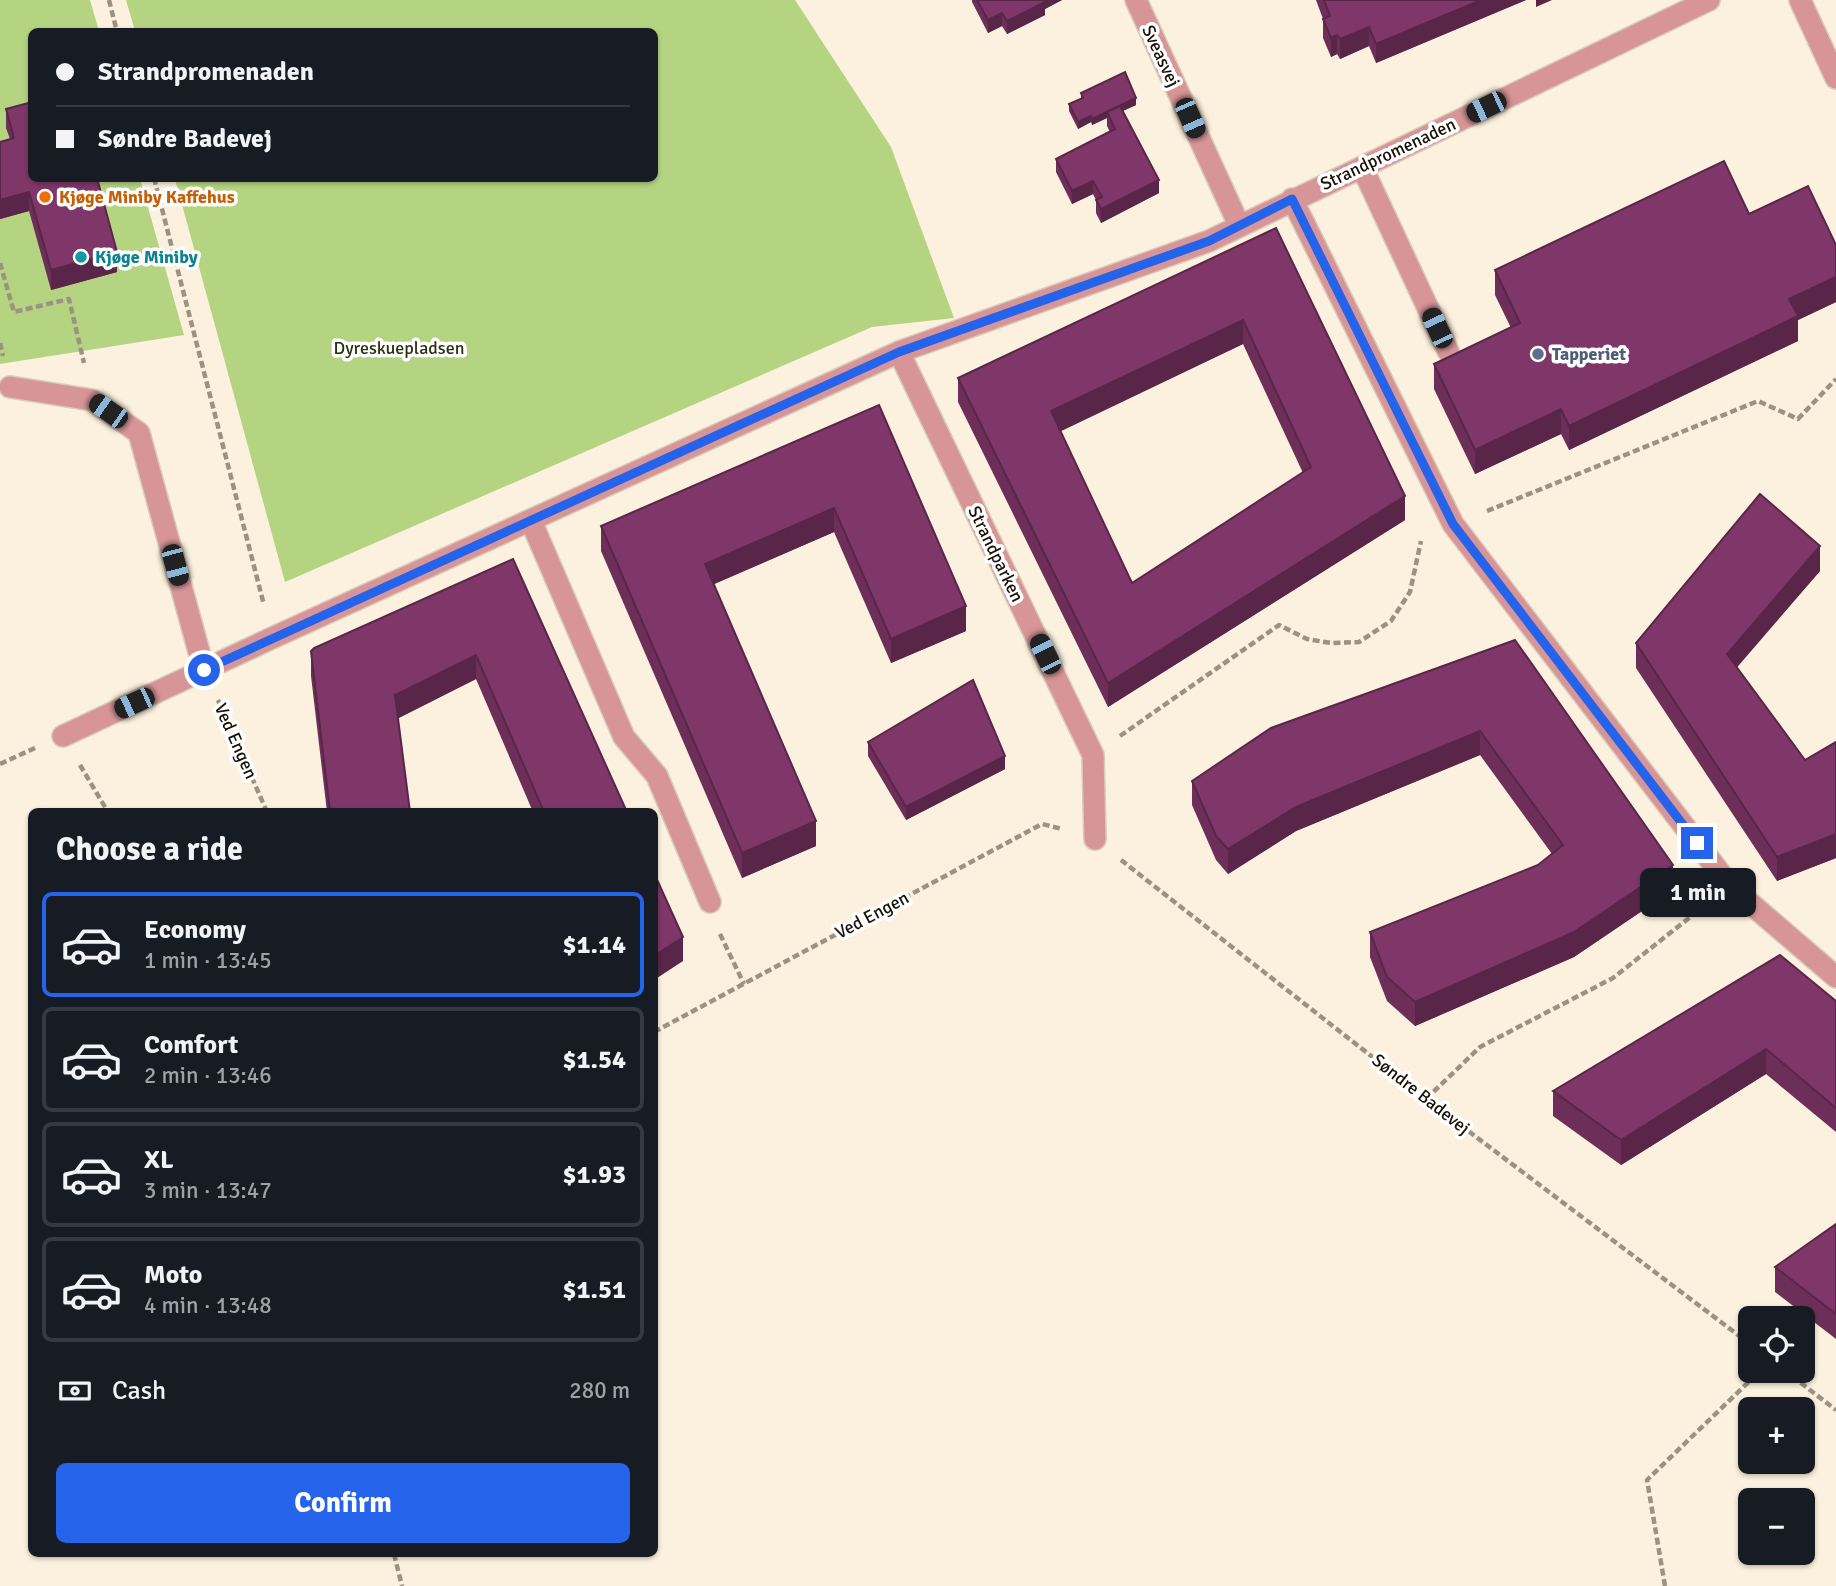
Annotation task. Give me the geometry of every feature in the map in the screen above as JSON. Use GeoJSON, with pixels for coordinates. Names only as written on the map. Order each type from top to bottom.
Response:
{"type":"FeatureCollection","features":[{"type":"Feature","properties":{"kind":"street","name":"Sveasvej"},"geometry":{"type":"LineString","coordinates":[[1136,0],[1239,225]]}},
{"type":"Feature","properties":{"kind":"street","name":"Strandpromenaden"},"geometry":{"type":"LineString","coordinates":[[63,736],[899,352],[1209,241],[1709,0]]}},
{"type":"Feature","properties":{"kind":"street"},"geometry":{"type":"LineString","coordinates":[[1800,0],[1836,78]]}},
{"type":"Feature","properties":{"kind":"street"},"geometry":{"type":"LineString","coordinates":[[1362,167],[1448,351]]}},
{"type":"Feature","properties":{"kind":"street"},"geometry":{"type":"LineString","coordinates":[[1292,199],[1453,524],[1730,886],[1836,977]]}},
{"type":"Feature","properties":{"kind":"street","name":"Strandparken"},"geometry":{"type":"LineString","coordinates":[[899,352],[1093,755],[1095,839]]}},
{"type":"Feature","properties":{"kind":"street"},"geometry":{"type":"LineString","coordinates":[[10,387],[92,400],[139,433],[204,670]]}},
{"type":"Feature","properties":{"kind":"street"},"geometry":{"type":"LineString","coordinates":[[531,521],[624,737],[657,776],[710,902]]}},
{"type":"Feature","properties":{"kind":"path"},"geometry":{"type":"LineString","coordinates":[[109,0],[116,28]]}},
{"type":"Feature","properties":{"kind":"path"},"geometry":{"type":"LineString","coordinates":[[155,182],[272,638]]}},
{"type":"Feature","properties":{"kind":"path"},"geometry":{"type":"LineString","coordinates":[[0,263],[14,313],[69,299],[92,400]]}},
{"type":"Feature","properties":{"kind":"path","name":"Ved Engen"},"geometry":{"type":"LineString","coordinates":[[204,670],[265,808]]}},
{"type":"Feature","properties":{"kind":"path"},"geometry":{"type":"LineString","coordinates":[[63,736],[106,808]]}},
{"type":"Feature","properties":{"kind":"path","name":"Ved Engen"},"geometry":{"type":"LineString","coordinates":[[658,1030],[1042,824],[1095,839]]}},
{"type":"Feature","properties":{"kind":"path","name":"Søndre Badevej"},"geometry":{"type":"LineString","coordinates":[[1095,839],[1426,1098],[1738,1336]]}},
{"type":"Feature","properties":{"kind":"path"},"geometry":{"type":"LineString","coordinates":[[1426,1098],[1480,1047],[1613,978],[1730,886]]}},
{"type":"Feature","properties":{"kind":"path"},"geometry":{"type":"LineString","coordinates":[[710,902],[711,917],[744,984]]}},
{"type":"Feature","properties":{"kind":"path"},"geometry":{"type":"LineString","coordinates":[[1665,1586],[1647,1480],[1748,1383]]}},
{"type":"Feature","properties":{"kind":"path"},"geometry":{"type":"LineString","coordinates":[[1801,1383],[1836,1410]]}},
{"type":"Feature","properties":{"kind":"path"},"geometry":{"type":"LineString","coordinates":[[395,1557],[402,1586]]}},
{"type":"Feature","properties":{"kind":"green space","name":"Kjøge Miniby"},"geometry":{"type":"Polygon","coordinates":[[[0,0],[90,0],[98,28],[28,28],[28,182],[141,182],[184,335],[0,364],[0,0]]]}},
{"type":"Feature","properties":{"kind":"green space","name":"Dyreskuepladsen"},"geometry":{"type":"Polygon","coordinates":[[[126,0],[795,0],[891,147],[954,318],[872,327],[285,582],[176,182],[658,182],[658,28],[134,28],[126,0]]]}},
{"type":"Feature","properties":{"kind":"building"},"geometry":{"type":"Polygon","coordinates":[[[977,0],[1045,2],[1007,21],[1002,13],[988,20],[977,0]]]}},
{"type":"Feature","properties":{"kind":"building"},"geometry":{"type":"Polygon","coordinates":[[[1324,0],[1481,0],[1376,44],[1369,27],[1340,39],[1337,35],[1331,38],[1323,19],[1330,16],[1324,0]]]}},
{"type":"Feature","properties":{"kind":"building"},"geometry":{"type":"Polygon","coordinates":[[[1125,72],[1136,98],[1092,119],[1091,116],[1078,122],[1069,104],[1083,98],[1081,93],[1125,72]]]}},
{"type":"Feature","properties":{"kind":"building"},"geometry":{"type":"Polygon","coordinates":[[[28,103],[28,182],[98,182],[117,252],[51,270],[29,192],[0,200],[0,142],[14,138],[6,109],[28,103]]]}},
{"type":"Feature","properties":{"kind":"building"},"geometry":{"type":"Polygon","coordinates":[[[1120,106],[1159,180],[1101,209],[1096,200],[1102,197],[1093,181],[1072,191],[1056,159],[1115,129],[1107,112],[1120,106]]]}},
{"type":"Feature","properties":{"kind":"building"},"geometry":{"type":"Polygon","coordinates":[[[1724,161],[1749,214],[1808,186],[1836,245],[1836,277],[1789,299],[1798,316],[1569,426],[1561,409],[1475,450],[1434,364],[1520,323],[1495,270],[1724,161]]]}},
{"type":"Feature","properties":{"kind":"building"},"geometry":{"type":"Polygon","coordinates":[[[1276,228],[1405,496],[1108,683],[958,378],[1276,228]],[[1243,320],[1051,411],[1132,583],[1311,467],[1243,320]]]}},
{"type":"Feature","properties":{"kind":"building"},"geometry":{"type":"Polygon","coordinates":[[[879,405],[966,606],[891,639],[834,508],[705,564],[816,821],[742,853],[601,526],[879,405]]]}},
{"type":"Feature","properties":{"kind":"building"},"geometry":{"type":"Polygon","coordinates":[[[1760,494],[1820,546],[1727,654],[1805,760],[1836,742],[1836,834],[1777,857],[1636,643],[1760,494]]]}},
{"type":"Feature","properties":{"kind":"building"},"geometry":{"type":"Polygon","coordinates":[[[513,559],[625,808],[542,808],[476,655],[395,695],[409,808],[330,808],[311,651],[513,559]]]}},
{"type":"Feature","properties":{"kind":"building"},"geometry":{"type":"Polygon","coordinates":[[[1515,640],[1673,865],[1574,932],[1415,1002],[1387,977],[1370,932],[1538,865],[1563,845],[1480,731],[1296,807],[1228,849],[1216,836],[1192,781],[1271,728],[1515,640]]]}},
{"type":"Feature","properties":{"kind":"building"},"geometry":{"type":"Polygon","coordinates":[[[973,680],[1005,756],[906,807],[868,742],[973,680]]]}},
{"type":"Feature","properties":{"kind":"building"},"geometry":{"type":"Polygon","coordinates":[[[658,882],[683,937],[658,953],[658,882]]]}},
{"type":"Feature","properties":{"kind":"building"},"geometry":{"type":"Polygon","coordinates":[[[1780,955],[1836,1001],[1836,1108],[1766,1049],[1621,1140],[1553,1091],[1780,955]]]}},
{"type":"Feature","properties":{"kind":"building"},"geometry":{"type":"Polygon","coordinates":[[[1836,1224],[1836,1314],[1775,1267],[1836,1224]]]}},
{"type":"Feature","properties":{"kind":"place","name":"Kjøge Miniby Kaffehus"},"geometry":{"type":"Point","coordinates":[45,197]}},
{"type":"Feature","properties":{"kind":"place","name":"Kjøge Miniby"},"geometry":{"type":"Point","coordinates":[81,257]}},
{"type":"Feature","properties":{"kind":"place","name":"Tapperiet"},"geometry":{"type":"Point","coordinates":[1538,354]}},
{"type":"Feature","properties":{"kind":"route"},"geometry":{"type":"LineString","coordinates":[[204,670],[899,352],[1209,241],[1292,199],[1453,524],[1697,843]]}}]}
